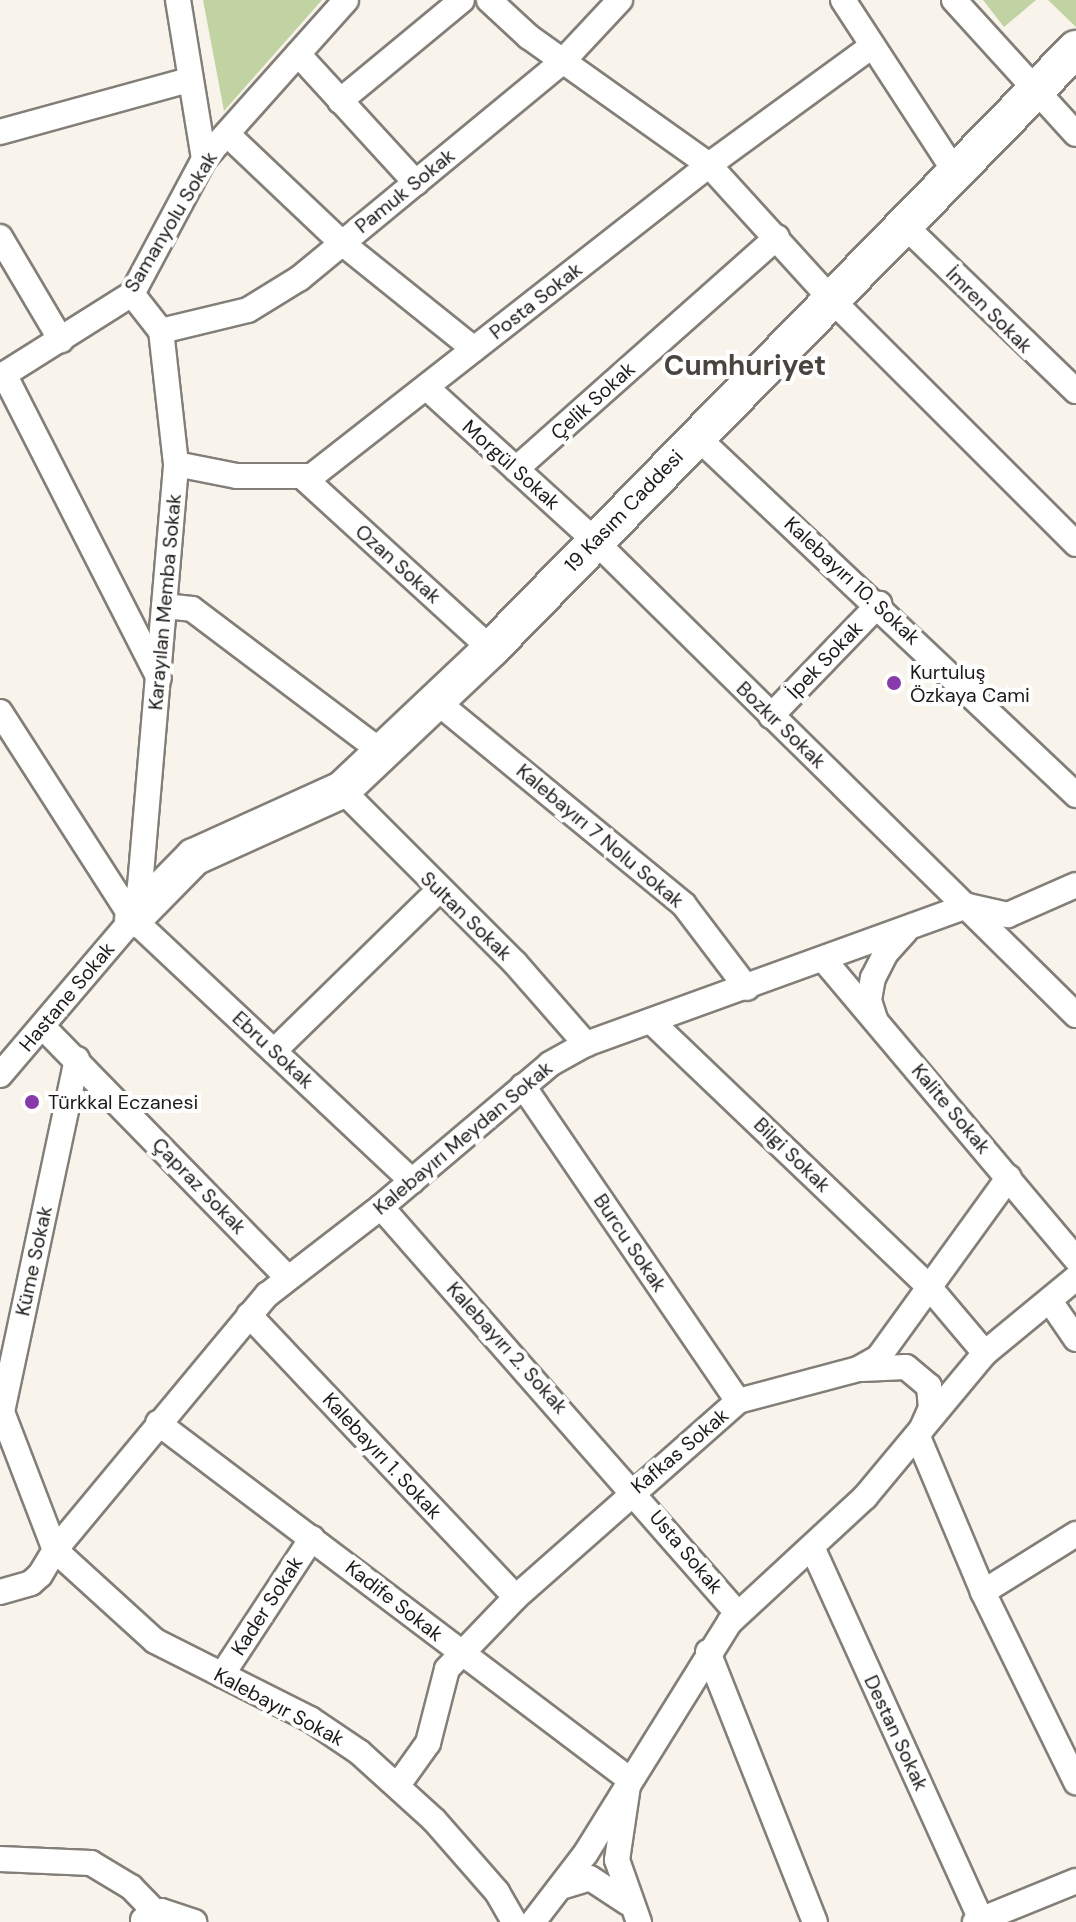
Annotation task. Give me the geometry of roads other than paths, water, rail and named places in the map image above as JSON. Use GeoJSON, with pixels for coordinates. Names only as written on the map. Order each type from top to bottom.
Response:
{"type":"FeatureCollection","features":[{"type":"Feature","properties":{"kind":"street"},"geometry":{"type":"LineString","coordinates":[[178,0],[204,159]]}},
{"type":"Feature","properties":{"kind":"street","name":"Samanyolu Sokak"},"geometry":{"type":"LineString","coordinates":[[2,375],[132,294],[204,159],[346,0]]}},
{"type":"Feature","properties":{"kind":"street"},"geometry":{"type":"LineString","coordinates":[[340,101],[462,0]]}},
{"type":"Feature","properties":{"kind":"street"},"geometry":{"type":"LineString","coordinates":[[489,0],[562,62],[709,165],[830,298],[1076,544]]}},
{"type":"Feature","properties":{"kind":"street","name":"Pamuk Sokak"},"geometry":{"type":"LineString","coordinates":[[161,331],[248,310],[291,285],[562,62],[620,0]]}},
{"type":"Feature","properties":{"kind":"street"},"geometry":{"type":"LineString","coordinates":[[843,0],[955,172]]}},
{"type":"Feature","properties":{"kind":"street"},"geometry":{"type":"LineString","coordinates":[[954,0],[1076,134]]}},
{"type":"Feature","properties":{"kind":"street","name":"Posta Sokak"},"geometry":{"type":"LineString","coordinates":[[305,479],[427,388],[709,165],[872,46]]}},
{"type":"Feature","properties":{"kind":"street","name":"19 Kasım Caddesi"},"geometry":{"type":"LineString","coordinates":[[133,919],[194,857],[342,790],[491,649],[1033,89],[1076,49]]}},
{"type":"Feature","properties":{"kind":"street"},"geometry":{"type":"LineString","coordinates":[[298,54],[416,183]]}},
{"type":"Feature","properties":{"kind":"street"},"geometry":{"type":"LineString","coordinates":[[0,132],[189,80]]}},
{"type":"Feature","properties":{"kind":"street"},"geometry":{"type":"LineString","coordinates":[[227,134],[342,243],[474,349]]}},
{"type":"Feature","properties":{"kind":"street","name":"İmren Sokak"},"geometry":{"type":"LineString","coordinates":[[904,225],[1076,391]]}},
{"type":"Feature","properties":{"kind":"street"},"geometry":{"type":"LineString","coordinates":[[0,237],[61,340]]}},
{"type":"Feature","properties":{"kind":"street","name":"Çelik Sokak"},"geometry":{"type":"LineString","coordinates":[[516,469],[777,237]]}},
{"type":"Feature","properties":{"kind":"street"},"geometry":{"type":"LineString","coordinates":[[132,294],[161,331]]}},
{"type":"Feature","properties":{"kind":"street","name":"Karayılan Memba Sokak"},"geometry":{"type":"LineString","coordinates":[[133,919],[147,836],[176,464],[161,331]]}},
{"type":"Feature","properties":{"kind":"street"},"geometry":{"type":"LineString","coordinates":[[2,375],[159,678]]}},
{"type":"Feature","properties":{"kind":"street","name":"Morgül Sokak"},"geometry":{"type":"LineString","coordinates":[[427,388],[596,542]]}},
{"type":"Feature","properties":{"kind":"street","name":"Kalebayırı 10. Sokak"},"geometry":{"type":"LineString","coordinates":[[696,436],[879,604],[1076,795]]}},
{"type":"Feature","properties":{"kind":"street"},"geometry":{"type":"LineString","coordinates":[[176,464],[237,476],[305,479]]}},
{"type":"Feature","properties":{"kind":"street","name":"Ozan Sokak"},"geometry":{"type":"LineString","coordinates":[[305,479],[491,649]]}},
{"type":"Feature","properties":{"kind":"street","name":"Bozkır Sokak"},"geometry":{"type":"LineString","coordinates":[[596,542],[1076,1015]]}},
{"type":"Feature","properties":{"kind":"street","name":"İpek Sokak"},"geometry":{"type":"LineString","coordinates":[[771,716],[879,604]]}},
{"type":"Feature","properties":{"kind":"street"},"geometry":{"type":"LineString","coordinates":[[164,606],[192,609],[382,752]]}},
{"type":"Feature","properties":{"kind":"street","name":"Kalebayırı 7 Nolu Sokak"},"geometry":{"type":"LineString","coordinates":[[436,701],[684,905],[747,988]]}},
{"type":"Feature","properties":{"kind":"street","name":"Ebru Sokak"},"geometry":{"type":"LineString","coordinates":[[0,712],[133,919],[412,1181]]}},
{"type":"Feature","properties":{"kind":"street","name":"Sultan Sokak"},"geometry":{"type":"LineString","coordinates":[[342,790],[438,891],[515,963],[586,1044]]}},
{"type":"Feature","properties":{"kind":"street"},"geometry":{"type":"LineString","coordinates":[[147,836],[163,855],[194,857]]}},
{"type":"Feature","properties":{"kind":"street"},"geometry":{"type":"LineString","coordinates":[[968,906],[1008,915],[1076,885]]}},
{"type":"Feature","properties":{"kind":"street"},"geometry":{"type":"LineString","coordinates":[[274,1051],[438,891]]}},
{"type":"Feature","properties":{"kind":"street","name":"Kalebayırı Meydan Sokak"},"geometry":{"type":"LineString","coordinates":[[0,1592],[31,1583],[158,1423],[249,1315],[287,1277],[381,1207],[523,1086],[586,1044],[653,1023],[968,906]]}},
{"type":"Feature","properties":{"kind":"street","name":"Hastane Sokak"},"geometry":{"type":"LineString","coordinates":[[0,1075],[44,1028],[133,919]]}},
{"type":"Feature","properties":{"kind":"street"},"geometry":{"type":"LineString","coordinates":[[876,1021],[869,1000],[873,978],[885,954],[910,928]]}},
{"type":"Feature","properties":{"kind":"street","name":"Kalite Sokak"},"geometry":{"type":"LineString","coordinates":[[824,960],[1076,1259]]}},
{"type":"Feature","properties":{"kind":"street","name":"Bilgi Sokak"},"geometry":{"type":"LineString","coordinates":[[653,1023],[930,1288],[985,1353]]}},
{"type":"Feature","properties":{"kind":"street","name":"Çapraz Sokak"},"geometry":{"type":"LineString","coordinates":[[44,1028],[287,1277]]}},
{"type":"Feature","properties":{"kind":"street","name":"Küme Sokak"},"geometry":{"type":"LineString","coordinates":[[55,1550],[1,1412],[77,1059]]}},
{"type":"Feature","properties":{"kind":"street","name":"Burcu Sokak"},"geometry":{"type":"LineString","coordinates":[[523,1086],[738,1401]]}},
{"type":"Feature","properties":{"kind":"street","name":"Kafkas Sokak"},"geometry":{"type":"LineString","coordinates":[[398,1785],[423,1754],[443,1679],[461,1654],[516,1597],[633,1489],[738,1401],[858,1369],[887,1349],[1009,1177]]}},
{"type":"Feature","properties":{"kind":"street","name":"Kalebayırı 2. Sokak"},"geometry":{"type":"LineString","coordinates":[[381,1207],[633,1489]]}},
{"type":"Feature","properties":{"kind":"street"},"geometry":{"type":"LineString","coordinates":[[533,1922],[561,1887],[708,1652],[738,1614],[812,1547],[918,1437],[985,1353],[1076,1278]]}},
{"type":"Feature","properties":{"kind":"street"},"geometry":{"type":"LineString","coordinates":[[930,1288],[906,1335],[910,1360],[939,1394],[954,1392]]}},
{"type":"Feature","properties":{"kind":"street"},"geometry":{"type":"LineString","coordinates":[[1050,1301],[1076,1339]]}},
{"type":"Feature","properties":{"kind":"street","name":"Kalebayırı 1. Sokak"},"geometry":{"type":"LineString","coordinates":[[249,1315],[516,1597]]}},
{"type":"Feature","properties":{"kind":"street"},"geometry":{"type":"LineString","coordinates":[[858,1369],[898,1366],[925,1380]]}},
{"type":"Feature","properties":{"kind":"street"},"geometry":{"type":"LineString","coordinates":[[925,1380],[931,1408],[918,1437],[983,1592],[1076,1782]]}},
{"type":"Feature","properties":{"kind":"street","name":"Kadife Sokak"},"geometry":{"type":"LineString","coordinates":[[158,1423],[629,1779]]}},
{"type":"Feature","properties":{"kind":"street","name":"Usta Sokak"},"geometry":{"type":"LineString","coordinates":[[633,1489],[738,1614]]}},
{"type":"Feature","properties":{"kind":"street"},"geometry":{"type":"LineString","coordinates":[[983,1592],[1076,1534]]}},
{"type":"Feature","properties":{"kind":"street","name":"Kader Sokak"},"geometry":{"type":"LineString","coordinates":[[222,1675],[312,1538]]}},
{"type":"Feature","properties":{"kind":"street","name":"Destan Sokak"},"geometry":{"type":"LineString","coordinates":[[812,1547],[978,1920]]}},
{"type":"Feature","properties":{"kind":"street","name":"Kalebayır Sokak"},"geometry":{"type":"LineString","coordinates":[[55,1550],[155,1641],[335,1735],[398,1785],[497,1892],[514,1922]]}},
{"type":"Feature","properties":{"kind":"street"},"geometry":{"type":"LineString","coordinates":[[708,1652],[815,1922]]}},
{"type":"Feature","properties":{"kind":"street"},"geometry":{"type":"LineString","coordinates":[[629,1779],[617,1860],[636,1916]]}},
{"type":"Feature","properties":{"kind":"street"},"geometry":{"type":"LineString","coordinates":[[0,1859],[91,1863],[131,1887],[148,1917],[194,1922]]}},
{"type":"Feature","properties":{"kind":"street"},"geometry":{"type":"LineString","coordinates":[[561,1887],[590,1878],[610,1887],[636,1916]]}},
{"type":"Feature","properties":{"kind":"street"},"geometry":{"type":"LineString","coordinates":[[978,1920],[1017,1914],[1076,1881]]}},
{"type":"Feature","properties":{"kind":"place","name":"Kurtuluş Özkaya Cami"},"geometry":{"type":"Point","coordinates":[894,683]}},
{"type":"Feature","properties":{"kind":"place","name":"Türkkal Eczanesi"},"geometry":{"type":"Point","coordinates":[32,1102]}},
{"type":"Feature","properties":{"kind":"district","name":"Cumhuriyet"},"geometry":{"type":"Point","coordinates":[745,366]}}]}
